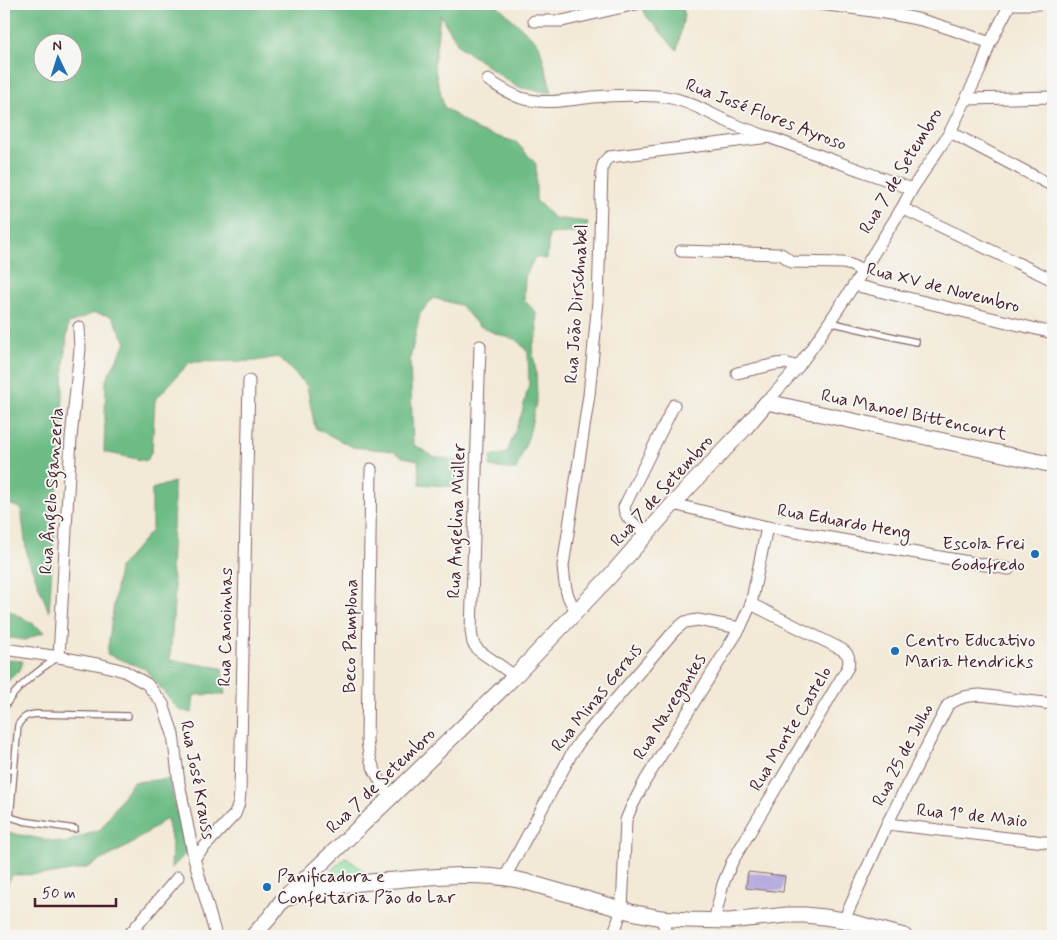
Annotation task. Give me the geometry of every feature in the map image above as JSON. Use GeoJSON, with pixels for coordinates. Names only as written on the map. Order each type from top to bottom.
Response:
{"type":"FeatureCollection","features":[{"type":"Feature","properties":{"kind":"street"},"geometry":{"type":"LineString","coordinates":[[534,21],[562,21],[636,4]]}},
{"type":"Feature","properties":{"kind":"street"},"geometry":{"type":"LineString","coordinates":[[819,4],[860,8],[920,20],[990,43]]}},
{"type":"Feature","properties":{"kind":"street"},"geometry":{"type":"LineString","coordinates":[[1010,4],[1039,4]]}},
{"type":"Feature","properties":{"kind":"street","name":"Rua 7 de Setembro"},"geometry":{"type":"LineString","coordinates":[[253,936],[281,902],[515,676],[577,612],[673,504],[745,428],[798,367],[854,285],[912,189],[950,132],[981,68],[990,43],[1010,4]]}},
{"type":"Feature","properties":{"kind":"street","name":"Rua José Flores Ayroso"},"geometry":{"type":"LineString","coordinates":[[488,80],[505,91],[522,98],[538,101],[555,102],[620,96],[672,97],[736,125],[912,189]]}},
{"type":"Feature","properties":{"kind":"street"},"geometry":{"type":"LineString","coordinates":[[966,99],[1053,97]]}},
{"type":"Feature","properties":{"kind":"street"},"geometry":{"type":"LineString","coordinates":[[950,132],[1053,186]]}},
{"type":"Feature","properties":{"kind":"street","name":"Rua João Dirschnabel"},"geometry":{"type":"LineString","coordinates":[[577,612],[569,600],[564,586],[564,566],[589,395],[598,301],[602,168],[604,162],[609,157],[770,137]]}},
{"type":"Feature","properties":{"kind":"street"},"geometry":{"type":"LineString","coordinates":[[902,208],[1053,280]]}},
{"type":"Feature","properties":{"kind":"street"},"geometry":{"type":"LineString","coordinates":[[680,251],[781,254],[792,262],[842,263],[862,271]]}},
{"type":"Feature","properties":{"kind":"street","name":"Rua XV de Novembro"},"geometry":{"type":"LineString","coordinates":[[854,285],[1053,333]]}},
{"type":"Feature","properties":{"kind":"street","name":"Rua Ângelo Sganzerla"},"geometry":{"type":"LineString","coordinates":[[59,657],[71,438],[80,349],[79,327]]}},
{"type":"Feature","properties":{"kind":"street","name":"Rua Angelina Müller"},"geometry":{"type":"LineString","coordinates":[[480,346],[471,631],[473,643],[478,650],[515,676]]}},
{"type":"Feature","properties":{"kind":"street"},"geometry":{"type":"LineString","coordinates":[[737,373],[776,364],[798,367]]}},
{"type":"Feature","properties":{"kind":"street","name":"Rua Canoinhas"},"geometry":{"type":"LineString","coordinates":[[194,858],[234,814],[239,803],[249,381]]}},
{"type":"Feature","properties":{"kind":"street","name":"Rua Manoel Bittencourt"},"geometry":{"type":"LineString","coordinates":[[767,402],[1053,465]]}},
{"type":"Feature","properties":{"kind":"street"},"geometry":{"type":"LineString","coordinates":[[646,534],[626,516],[624,507],[674,405]]}},
{"type":"Feature","properties":{"kind":"street","name":"Beco Pamplona"},"geometry":{"type":"LineString","coordinates":[[370,469],[368,754],[390,798]]}},
{"type":"Feature","properties":{"kind":"street","name":"Rua Eduardo Heng"},"geometry":{"type":"LineString","coordinates":[[673,504],[767,527],[1010,568]]}},
{"type":"Feature","properties":{"kind":"street","name":"Rua Navegantes"},"geometry":{"type":"LineString","coordinates":[[613,936],[622,909],[626,820],[650,774],[740,628],[751,604],[767,527]]}},
{"type":"Feature","properties":{"kind":"street","name":"Rua Monte Castelo"},"geometry":{"type":"LineString","coordinates":[[714,921],[723,884],[732,862],[848,667],[850,659],[841,648],[751,604]]}},
{"type":"Feature","properties":{"kind":"street","name":"Rua Minas Gerais"},"geometry":{"type":"LineString","coordinates":[[506,877],[580,741],[676,630],[685,622],[698,620],[740,628]]}},
{"type":"Feature","properties":{"kind":"street","name":"Rua José Krauss"},"geometry":{"type":"LineString","coordinates":[[4,649],[59,657],[124,671],[146,684],[163,704],[173,734],[179,782],[194,858],[216,936]]}},
{"type":"Feature","properties":{"kind":"street","name":"Rua 25 de Julho"},"geometry":{"type":"LineString","coordinates":[[844,920],[887,824],[948,705],[956,698],[980,695],[1053,704]]}},
{"type":"Feature","properties":{"kind":"street","name":"Rua 1º de Maio"},"geometry":{"type":"LineString","coordinates":[[887,824],[1053,843]]}},
{"type":"Feature","properties":{"kind":"street"},"geometry":{"type":"LineString","coordinates":[[313,871],[325,888]]}},
{"type":"Feature","properties":{"kind":"street"},"geometry":{"type":"LineString","coordinates":[[281,902],[309,891],[325,888],[384,881],[484,875],[523,881],[661,918],[714,921],[805,915],[844,920],[864,931],[904,936]]}},
{"type":"Feature","properties":{"kind":"street"},"geometry":{"type":"LineString","coordinates":[[128,936],[178,877]]}},
{"type":"Feature","properties":{"kind":"street"},"geometry":{"type":"LineString","coordinates":[[661,918],[666,931],[671,936]]}},
{"type":"Feature","properties":{"kind":"lane"},"geometry":{"type":"LineString","coordinates":[[829,322],[916,342]]}},
{"type":"Feature","properties":{"kind":"lane"},"geometry":{"type":"LineString","coordinates":[[4,710],[5,705],[22,684],[40,669],[59,657]]}},
{"type":"Feature","properties":{"kind":"lane"},"geometry":{"type":"LineString","coordinates":[[75,829],[23,821],[7,816],[18,725],[22,718],[28,715],[128,716]]}},
{"type":"Feature","properties":{"kind":"lane"},"geometry":{"type":"LineString","coordinates":[[4,770],[14,770]]}},
{"type":"Feature","properties":{"kind":"green space"},"geometry":{"type":"Polygon","coordinates":[[[4,4],[496,4],[539,44],[552,93],[517,87],[459,46],[440,15],[434,66],[444,107],[478,131],[516,142],[536,164],[536,200],[554,218],[588,222],[586,232],[549,234],[547,259],[535,257],[525,277],[524,300],[536,312],[537,335],[532,347],[537,398],[529,435],[516,470],[490,467],[491,456],[507,453],[522,413],[529,384],[528,352],[517,340],[492,332],[478,325],[460,305],[433,298],[420,314],[410,359],[413,444],[432,456],[460,461],[457,487],[420,484],[418,460],[403,457],[393,451],[353,447],[315,428],[307,386],[278,357],[255,361],[190,362],[155,400],[152,450],[147,461],[104,452],[106,380],[126,342],[112,316],[94,313],[68,324],[49,612],[27,556],[21,508],[8,504],[4,505],[4,4]]]}},
{"type":"Feature","properties":{"kind":"green space"},"geometry":{"type":"Polygon","coordinates":[[[641,4],[682,4],[684,16],[677,50],[647,17],[641,4]]]}},
{"type":"Feature","properties":{"kind":"green space"},"geometry":{"type":"Polygon","coordinates":[[[174,482],[171,568],[175,590],[170,660],[222,668],[225,694],[194,695],[192,713],[179,710],[145,669],[107,654],[119,568],[152,530],[152,489],[174,482]]]}},
{"type":"Feature","properties":{"kind":"green space"},"geometry":{"type":"Polygon","coordinates":[[[4,590],[8,610],[44,632],[25,640],[4,637],[4,590]]]}},
{"type":"Feature","properties":{"kind":"green space"},"geometry":{"type":"Polygon","coordinates":[[[4,659],[23,661],[20,670],[4,684],[4,659]]]}},
{"type":"Feature","properties":{"kind":"green space"},"geometry":{"type":"Polygon","coordinates":[[[169,779],[186,853],[171,869],[172,843],[167,818],[130,845],[86,868],[54,874],[12,875],[4,891],[4,832],[64,843],[101,829],[133,782],[169,779]]]}},
{"type":"Feature","properties":{"kind":"green space"},"geometry":{"type":"Polygon","coordinates":[[[346,857],[366,873],[323,877],[346,857]]]}},
{"type":"Feature","properties":{"kind":"building"},"geometry":{"type":"Polygon","coordinates":[[[748,872],[785,876],[783,892],[746,888],[748,872]]]}},
{"type":"Feature","properties":{"kind":"place","name":"Escola Frei Godofredo"},"geometry":{"type":"Point","coordinates":[1035,554]}},
{"type":"Feature","properties":{"kind":"place","name":"Centro Educativo Maria Hendricks"},"geometry":{"type":"Point","coordinates":[895,651]}},
{"type":"Feature","properties":{"kind":"place","name":"Panificadora e Confeitaria Pão do Lar"},"geometry":{"type":"Point","coordinates":[267,887]}}]}
